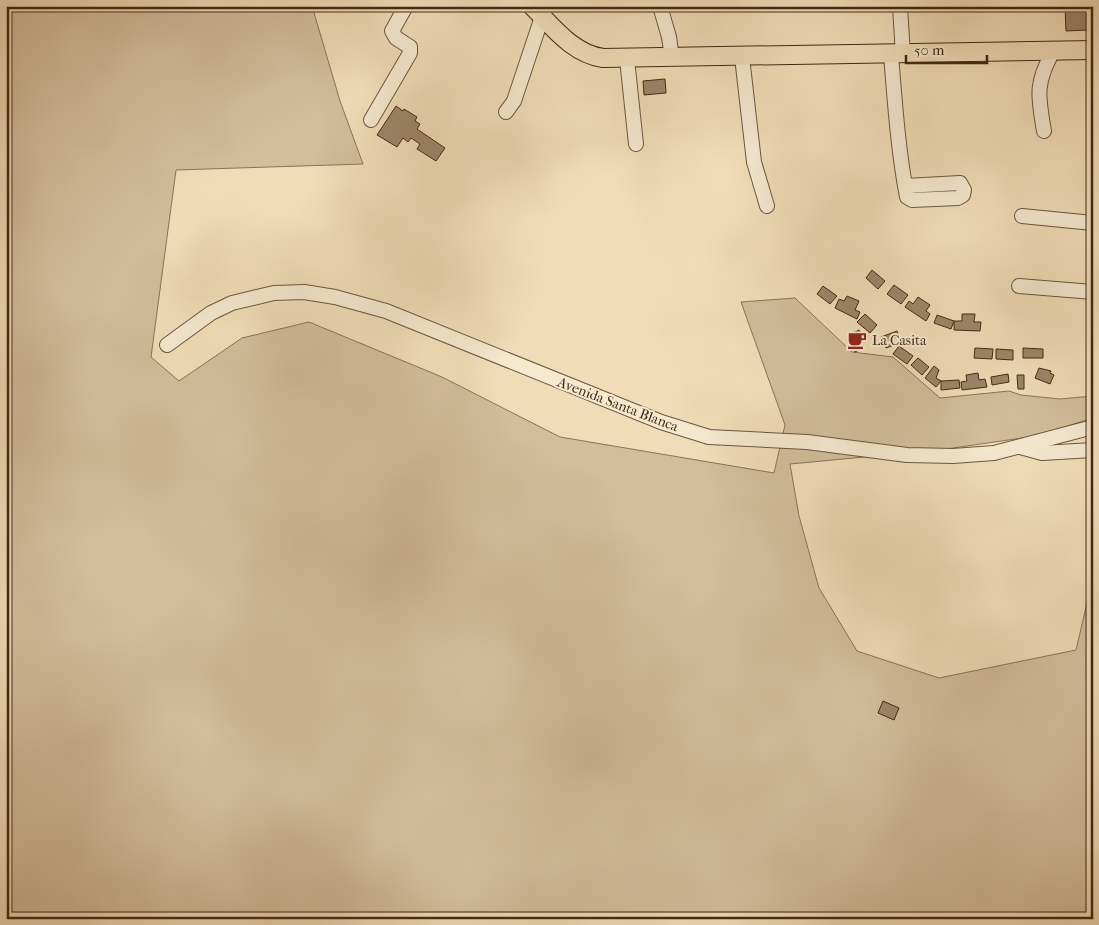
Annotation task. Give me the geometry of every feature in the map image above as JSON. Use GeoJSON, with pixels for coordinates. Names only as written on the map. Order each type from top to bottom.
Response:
{"type":"FeatureCollection","features":[{"type":"Feature","properties":{"kind":"main road"},"geometry":{"type":"LineString","coordinates":[[537,11],[576,48],[586,54],[603,58],[897,55],[1093,50]]}},
{"type":"Feature","properties":{"kind":"street"},"geometry":{"type":"LineString","coordinates":[[371,120],[410,53],[410,47],[396,38],[392,31],[406,6]]}},
{"type":"Feature","properties":{"kind":"street"},"geometry":{"type":"LineString","coordinates":[[660,6],[670,37],[672,58]]}},
{"type":"Feature","properties":{"kind":"street"},"geometry":{"type":"LineString","coordinates":[[900,6],[897,55],[905,186]]}},
{"type":"Feature","properties":{"kind":"street"},"geometry":{"type":"LineString","coordinates":[[506,112],[514,101],[537,11]]}},
{"type":"Feature","properties":{"kind":"street"},"geometry":{"type":"LineString","coordinates":[[1044,131],[1039,83],[1042,72],[1053,51]]}},
{"type":"Feature","properties":{"kind":"street"},"geometry":{"type":"LineString","coordinates":[[742,57],[754,162],[767,206]]}},
{"type":"Feature","properties":{"kind":"street"},"geometry":{"type":"LineString","coordinates":[[627,59],[636,144]]}},
{"type":"Feature","properties":{"kind":"street"},"geometry":{"type":"LineString","coordinates":[[1022,216],[1093,223]]}},
{"type":"Feature","properties":{"kind":"street"},"geometry":{"type":"LineString","coordinates":[[1019,286],[1093,292]]}},
{"type":"Feature","properties":{"kind":"street","name":"Avenida Santa Blanca"},"geometry":{"type":"LineString","coordinates":[[167,345],[211,313],[243,299],[274,293],[320,294],[386,311],[652,419],[708,437],[807,442],[926,456],[994,453],[1093,427]]}},
{"type":"Feature","properties":{"kind":"street"},"geometry":{"type":"LineString","coordinates":[[1020,447],[1042,453],[1093,450]]}},
{"type":"Feature","properties":{"kind":"shaded area"},"geometry":{"type":"Polygon","coordinates":[[[38,6],[312,6],[340,101],[363,164],[176,170],[151,357],[179,381],[242,338],[309,322],[442,377],[560,437],[774,473],[785,425],[741,302],[795,298],[852,352],[893,357],[940,398],[1009,391],[1021,395],[1060,399],[1093,396],[1093,418],[1036,436],[939,450],[790,464],[799,516],[819,588],[857,651],[939,678],[1076,650],[1093,577],[1093,919],[6,919],[6,11],[38,6]]]}},
{"type":"Feature","properties":{"kind":"building"},"geometry":{"type":"Polygon","coordinates":[[[1065,6],[1093,6],[1093,18],[1090,18],[1093,26],[1088,30],[1066,31],[1065,6]]]}},
{"type":"Feature","properties":{"kind":"building"},"geometry":{"type":"Polygon","coordinates":[[[665,79],[666,93],[644,95],[643,81],[665,79]]]}},
{"type":"Feature","properties":{"kind":"building"},"geometry":{"type":"Polygon","coordinates":[[[396,106],[417,117],[415,121],[420,124],[417,129],[445,148],[436,161],[417,149],[420,144],[411,138],[408,142],[403,138],[397,147],[377,135],[396,106]]]}},
{"type":"Feature","properties":{"kind":"building"},"geometry":{"type":"Polygon","coordinates":[[[872,270],[885,281],[878,289],[866,278],[872,270]]]}},
{"type":"Feature","properties":{"kind":"building"},"geometry":{"type":"Polygon","coordinates":[[[894,285],[908,295],[901,304],[887,294],[894,285]]]}},
{"type":"Feature","properties":{"kind":"building"},"geometry":{"type":"Polygon","coordinates":[[[823,286],[837,296],[830,304],[817,294],[823,286]]]}},
{"type":"Feature","properties":{"kind":"building"},"geometry":{"type":"Polygon","coordinates":[[[847,296],[859,301],[855,310],[860,312],[857,319],[835,308],[839,299],[844,301],[847,296]]]}},
{"type":"Feature","properties":{"kind":"building"},"geometry":{"type":"Polygon","coordinates":[[[918,297],[930,305],[926,311],[930,314],[926,321],[905,307],[909,301],[913,304],[918,297]]]}},
{"type":"Feature","properties":{"kind":"building"},"geometry":{"type":"Polygon","coordinates":[[[865,314],[877,325],[870,333],[857,322],[865,314]]]}},
{"type":"Feature","properties":{"kind":"building"},"geometry":{"type":"Polygon","coordinates":[[[962,314],[975,314],[974,322],[981,322],[980,331],[954,330],[954,321],[962,321],[962,314]]]}},
{"type":"Feature","properties":{"kind":"building"},"geometry":{"type":"Polygon","coordinates":[[[937,315],[954,321],[951,329],[934,323],[937,315]]]}},
{"type":"Feature","properties":{"kind":"building","name":"La Casita"},"geometry":{"type":"Polygon","coordinates":[[[859,330],[863,338],[857,341],[861,349],[855,352],[850,342],[856,339],[853,333],[859,330]]]}},
{"type":"Feature","properties":{"kind":"building"},"geometry":{"type":"Polygon","coordinates":[[[897,331],[899,336],[891,339],[894,345],[886,348],[881,337],[897,331]]]}},
{"type":"Feature","properties":{"kind":"building"},"geometry":{"type":"Polygon","coordinates":[[[899,346],[913,356],[907,364],[893,354],[899,346]]]}},
{"type":"Feature","properties":{"kind":"building"},"geometry":{"type":"Polygon","coordinates":[[[975,348],[993,349],[992,359],[974,358],[975,348]]]}},
{"type":"Feature","properties":{"kind":"building"},"geometry":{"type":"Polygon","coordinates":[[[1023,348],[1043,349],[1043,358],[1023,358],[1023,348]]]}},
{"type":"Feature","properties":{"kind":"building"},"geometry":{"type":"Polygon","coordinates":[[[996,349],[1013,350],[1013,360],[996,359],[996,349]]]}},
{"type":"Feature","properties":{"kind":"building"},"geometry":{"type":"Polygon","coordinates":[[[918,358],[929,367],[922,375],[911,365],[918,358]]]}},
{"type":"Feature","properties":{"kind":"building"},"geometry":{"type":"Polygon","coordinates":[[[934,366],[939,370],[936,378],[941,381],[936,387],[925,378],[934,366]]]}},
{"type":"Feature","properties":{"kind":"building"},"geometry":{"type":"Polygon","coordinates":[[[1039,368],[1051,371],[1050,373],[1054,375],[1050,384],[1035,378],[1039,368]]]}},
{"type":"Feature","properties":{"kind":"building"},"geometry":{"type":"Polygon","coordinates":[[[978,373],[979,380],[985,379],[987,387],[962,390],[961,382],[967,381],[966,375],[978,373]]]}},
{"type":"Feature","properties":{"kind":"building"},"geometry":{"type":"Polygon","coordinates":[[[1008,374],[1009,382],[992,385],[991,377],[1008,374]]]}},
{"type":"Feature","properties":{"kind":"building"},"geometry":{"type":"Polygon","coordinates":[[[1017,375],[1024,375],[1024,389],[1018,389],[1017,375]]]}},
{"type":"Feature","properties":{"kind":"building"},"geometry":{"type":"Polygon","coordinates":[[[959,380],[960,388],[941,390],[941,381],[959,380]]]}},
{"type":"Feature","properties":{"kind":"building"},"geometry":{"type":"Polygon","coordinates":[[[883,701],[899,708],[894,720],[878,713],[883,701]]]}},
{"type":"Feature","properties":{"kind":"place","name":"La Casita"},"geometry":{"type":"Point","coordinates":[857,340]}}]}
